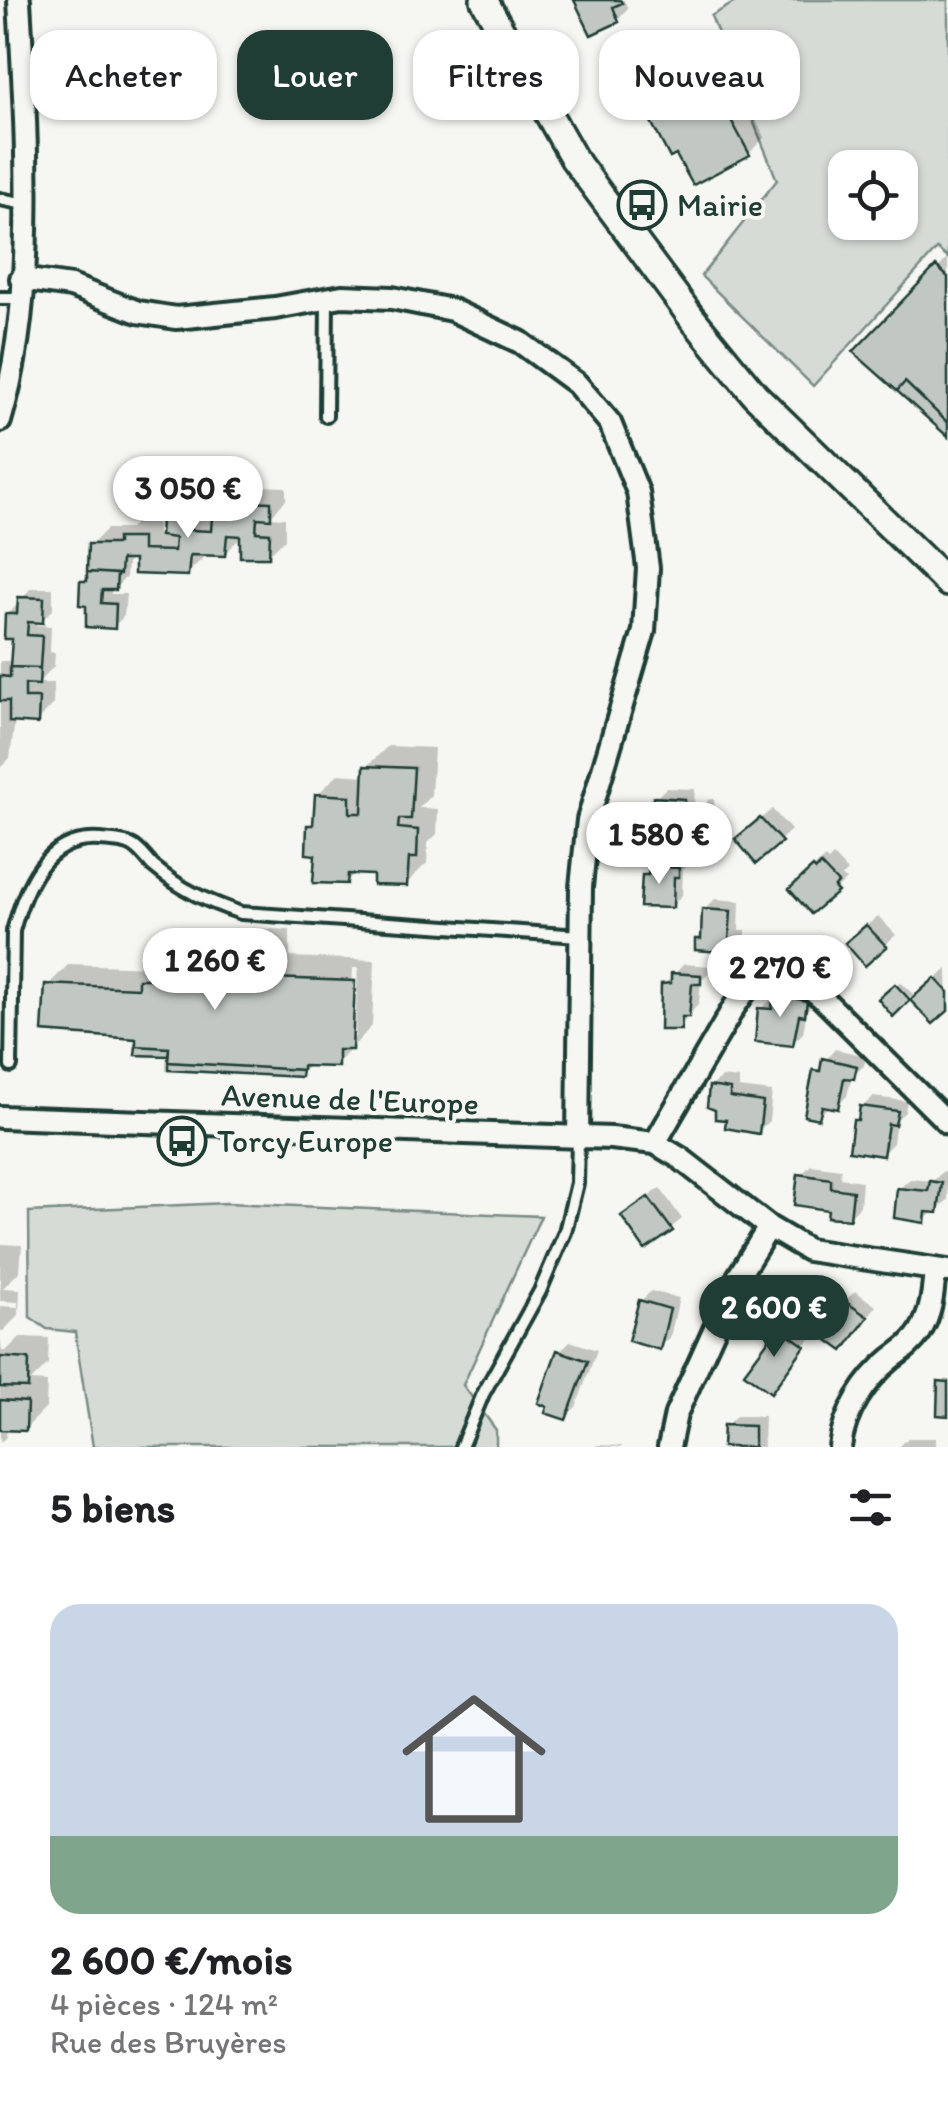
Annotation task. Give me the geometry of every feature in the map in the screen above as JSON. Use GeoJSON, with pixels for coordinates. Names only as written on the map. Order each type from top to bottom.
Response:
{"type":"FeatureCollection","features":[{"type":"Feature","properties":{"kind":"street"},"geometry":{"type":"LineString","coordinates":[[2,408],[25,204],[26,127],[18,0]]}},
{"type":"Feature","properties":{"kind":"street"},"geometry":{"type":"LineString","coordinates":[[484,0],[574,159],[692,318],[756,394],[948,584]]}},
{"type":"Feature","properties":{"kind":"street"},"geometry":{"type":"LineString","coordinates":[[14,292],[71,286],[138,312],[176,318],[342,296],[392,298],[452,310],[520,342],[577,384],[610,423],[638,492],[648,568],[644,631],[588,820],[580,936],[578,1138]]}},
{"type":"Feature","properties":{"kind":"street"},"geometry":{"type":"LineString","coordinates":[[840,1447],[860,1391],[918,1335],[942,1270],[808,1250],[769,1227],[680,1158],[655,1144],[734,1007],[770,956],[821,997],[948,1123]]}},
{"type":"Feature","properties":{"kind":"street","name":"Avenue de l'Europe"},"geometry":{"type":"LineString","coordinates":[[0,1117],[612,1138],[655,1144]]}},
{"type":"Feature","properties":{"kind":"street"},"geometry":{"type":"LineString","coordinates":[[669,1447],[676,1414],[738,1277],[769,1227]]}},
{"type":"Feature","properties":{"kind":"lane"},"geometry":{"type":"LineString","coordinates":[[0,199],[25,204]]}},
{"type":"Feature","properties":{"kind":"lane"},"geometry":{"type":"LineString","coordinates":[[326,299],[326,416]]}},
{"type":"Feature","properties":{"kind":"lane"},"geometry":{"type":"LineString","coordinates":[[12,1066],[12,947],[17,914],[36,870],[46,857],[62,846],[86,840],[132,845],[154,867],[202,900],[241,913],[580,936]]}},
{"type":"Feature","properties":{"kind":"lane"},"geometry":{"type":"LineString","coordinates":[[461,1447],[483,1394],[540,1291],[566,1232],[577,1182],[578,1138]]}},
{"type":"Feature","properties":{"kind":"shaded area"},"geometry":{"type":"Polygon","coordinates":[[[739,0],[948,0],[948,258],[937,249],[813,386],[701,276],[777,180],[753,120],[800,120],[800,30],[717,30],[711,16],[739,0]]]}},
{"type":"Feature","properties":{"kind":"shaded area"},"geometry":{"type":"Polygon","coordinates":[[[227,1203],[541,1216],[463,1385],[496,1430],[496,1447],[93,1447],[75,1332],[47,1329],[30,1317],[29,1212],[227,1203]]]}},
{"type":"Feature","properties":{"kind":"building"},"geometry":{"type":"Polygon","coordinates":[[[574,0],[620,0],[622,3],[613,7],[619,22],[591,35],[574,0]]]}},
{"type":"Feature","properties":{"kind":"building"},"geometry":{"type":"Polygon","coordinates":[[[650,120],[731,120],[750,155],[693,185],[676,155],[670,158],[650,120]]]}},
{"type":"Feature","properties":{"kind":"building"},"geometry":{"type":"Polygon","coordinates":[[[936,266],[948,277],[948,423],[905,382],[897,391],[853,352],[936,266]]]}},
{"type":"Feature","properties":{"kind":"building"},"geometry":{"type":"Polygon","coordinates":[[[905,382],[948,423],[948,437],[897,391],[905,382]]]}},
{"type":"Feature","properties":{"kind":"building"},"geometry":{"type":"Polygon","coordinates":[[[198,499],[228,501],[227,509],[241,510],[242,501],[271,502],[271,519],[257,518],[256,532],[270,533],[269,557],[240,557],[240,536],[227,535],[225,556],[190,555],[188,576],[134,574],[134,560],[121,560],[120,574],[87,572],[88,544],[117,544],[117,538],[142,538],[142,550],[174,551],[175,538],[160,536],[161,520],[190,522],[190,530],[211,531],[212,517],[197,517],[198,499]]]}},
{"type":"Feature","properties":{"kind":"building"},"geometry":{"type":"Polygon","coordinates":[[[87,572],[117,574],[116,590],[102,590],[101,603],[116,604],[115,629],[86,627],[86,606],[79,605],[80,581],[87,581],[87,572]]]}},
{"type":"Feature","properties":{"kind":"building"},"geometry":{"type":"Polygon","coordinates":[[[18,597],[44,598],[43,623],[28,622],[27,635],[42,636],[40,668],[10,667],[12,639],[4,639],[5,614],[17,614],[18,597]]]}},
{"type":"Feature","properties":{"kind":"building"},"geometry":{"type":"Polygon","coordinates":[[[10,667],[40,668],[39,685],[25,684],[25,698],[39,698],[38,724],[9,722],[9,701],[0,701],[0,676],[10,677],[10,667]]]}},
{"type":"Feature","properties":{"kind":"building"},"geometry":{"type":"Polygon","coordinates":[[[364,766],[414,768],[411,819],[399,819],[398,828],[418,830],[417,858],[409,858],[407,886],[373,885],[373,875],[348,874],[347,884],[313,883],[315,855],[306,854],[307,825],[313,825],[315,794],[350,796],[350,813],[362,813],[364,766]]]}},
{"type":"Feature","properties":{"kind":"building"},"geometry":{"type":"Polygon","coordinates":[[[653,797],[685,799],[684,831],[691,833],[690,843],[658,841],[659,830],[651,829],[653,797]]]}},
{"type":"Feature","properties":{"kind":"building"},"geometry":{"type":"Polygon","coordinates":[[[760,818],[782,842],[756,864],[735,839],[760,818]]]}},
{"type":"Feature","properties":{"kind":"building"},"geometry":{"type":"Polygon","coordinates":[[[821,865],[838,883],[834,888],[838,892],[811,914],[789,889],[813,867],[816,870],[821,865]]]}},
{"type":"Feature","properties":{"kind":"building"},"geometry":{"type":"Polygon","coordinates":[[[649,866],[679,868],[679,877],[674,877],[673,908],[640,907],[642,875],[648,875],[649,866]]]}},
{"type":"Feature","properties":{"kind":"building"},"geometry":{"type":"Polygon","coordinates":[[[702,909],[731,911],[729,941],[736,941],[736,953],[695,950],[695,939],[701,939],[702,909]]]}},
{"type":"Feature","properties":{"kind":"building"},"geometry":{"type":"Polygon","coordinates":[[[866,925],[887,947],[865,966],[845,943],[866,925]]]}},
{"type":"Feature","properties":{"kind":"building"},"geometry":{"type":"Polygon","coordinates":[[[229,948],[270,950],[270,978],[355,981],[352,1050],[338,1050],[338,1067],[302,1066],[302,1070],[168,1062],[169,1048],[136,1046],[136,1039],[42,1032],[45,984],[138,988],[138,979],[152,979],[154,954],[228,957],[229,948]]]}},
{"type":"Feature","properties":{"kind":"building"},"geometry":{"type":"Polygon","coordinates":[[[671,973],[701,975],[701,984],[692,984],[689,1017],[682,1017],[681,1030],[660,1030],[661,984],[671,983],[671,973]]]}},
{"type":"Feature","properties":{"kind":"building"},"geometry":{"type":"Polygon","coordinates":[[[935,978],[948,992],[948,1011],[933,1024],[910,1000],[935,978]]]}},
{"type":"Feature","properties":{"kind":"building"},"geometry":{"type":"Polygon","coordinates":[[[895,984],[910,1000],[893,1017],[878,999],[895,984]]]}},
{"type":"Feature","properties":{"kind":"building"},"geometry":{"type":"Polygon","coordinates":[[[782,990],[797,991],[797,999],[807,1001],[805,1016],[799,1015],[793,1046],[755,1042],[758,1008],[772,1009],[773,996],[782,996],[782,990]]]}},
{"type":"Feature","properties":{"kind":"building"},"geometry":{"type":"Polygon","coordinates":[[[136,1046],[169,1048],[168,1056],[135,1055],[136,1046]]]}},
{"type":"Feature","properties":{"kind":"building"},"geometry":{"type":"Polygon","coordinates":[[[822,1058],[857,1066],[854,1079],[844,1078],[838,1109],[822,1106],[819,1119],[804,1116],[813,1070],[820,1071],[822,1058]]]}},
{"type":"Feature","properties":{"kind":"building"},"geometry":{"type":"Polygon","coordinates":[[[168,1062],[302,1070],[301,1077],[168,1070],[168,1062]]]}},
{"type":"Feature","properties":{"kind":"building"},"geometry":{"type":"Polygon","coordinates":[[[709,1086],[730,1089],[730,1097],[763,1102],[759,1134],[725,1128],[726,1120],[715,1119],[715,1110],[707,1107],[709,1086]]]}},
{"type":"Feature","properties":{"kind":"building"},"geometry":{"type":"Polygon","coordinates":[[[860,1106],[898,1111],[895,1125],[888,1124],[883,1156],[849,1151],[853,1120],[858,1120],[860,1106]]]}},
{"type":"Feature","properties":{"kind":"building"},"geometry":{"type":"Polygon","coordinates":[[[798,1174],[831,1179],[831,1188],[853,1191],[850,1219],[827,1217],[828,1210],[794,1205],[798,1174]]]}},
{"type":"Feature","properties":{"kind":"building"},"geometry":{"type":"Polygon","coordinates":[[[930,1181],[942,1183],[938,1213],[926,1212],[925,1223],[894,1218],[897,1188],[928,1191],[930,1181]]]}},
{"type":"Feature","properties":{"kind":"building"},"geometry":{"type":"Polygon","coordinates":[[[648,1197],[673,1231],[645,1250],[621,1216],[648,1197]]]}},
{"type":"Feature","properties":{"kind":"building"},"geometry":{"type":"Polygon","coordinates":[[[639,1300],[670,1309],[660,1350],[628,1341],[639,1300]]]}},
{"type":"Feature","properties":{"kind":"building"},"geometry":{"type":"Polygon","coordinates":[[[843,1300],[868,1317],[843,1351],[817,1332],[843,1300]]]}},
{"type":"Feature","properties":{"kind":"building"},"geometry":{"type":"Polygon","coordinates":[[[778,1327],[805,1346],[771,1393],[744,1373],[778,1327]]]}},
{"type":"Feature","properties":{"kind":"building"},"geometry":{"type":"Polygon","coordinates":[[[557,1350],[588,1361],[566,1420],[545,1413],[547,1407],[538,1403],[557,1350]]]}},
{"type":"Feature","properties":{"kind":"building"},"geometry":{"type":"Polygon","coordinates":[[[0,1357],[29,1359],[28,1388],[0,1387],[0,1357]]]}},
{"type":"Feature","properties":{"kind":"building"},"geometry":{"type":"Polygon","coordinates":[[[938,1381],[948,1382],[948,1416],[937,1415],[938,1381]]]}},
{"type":"Feature","properties":{"kind":"building"},"geometry":{"type":"Polygon","coordinates":[[[0,1400],[27,1402],[26,1431],[0,1430],[0,1400]]]}},
{"type":"Feature","properties":{"kind":"building"},"geometry":{"type":"Polygon","coordinates":[[[723,1425],[754,1426],[754,1447],[722,1447],[723,1425]]]}},
{"type":"Feature","properties":{"kind":"place","name":"Mairie"},"geometry":{"type":"Point","coordinates":[642,205]}},
{"type":"Feature","properties":{"kind":"place","name":"Torcy Europe"},"geometry":{"type":"Point","coordinates":[182,1141]}}]}
